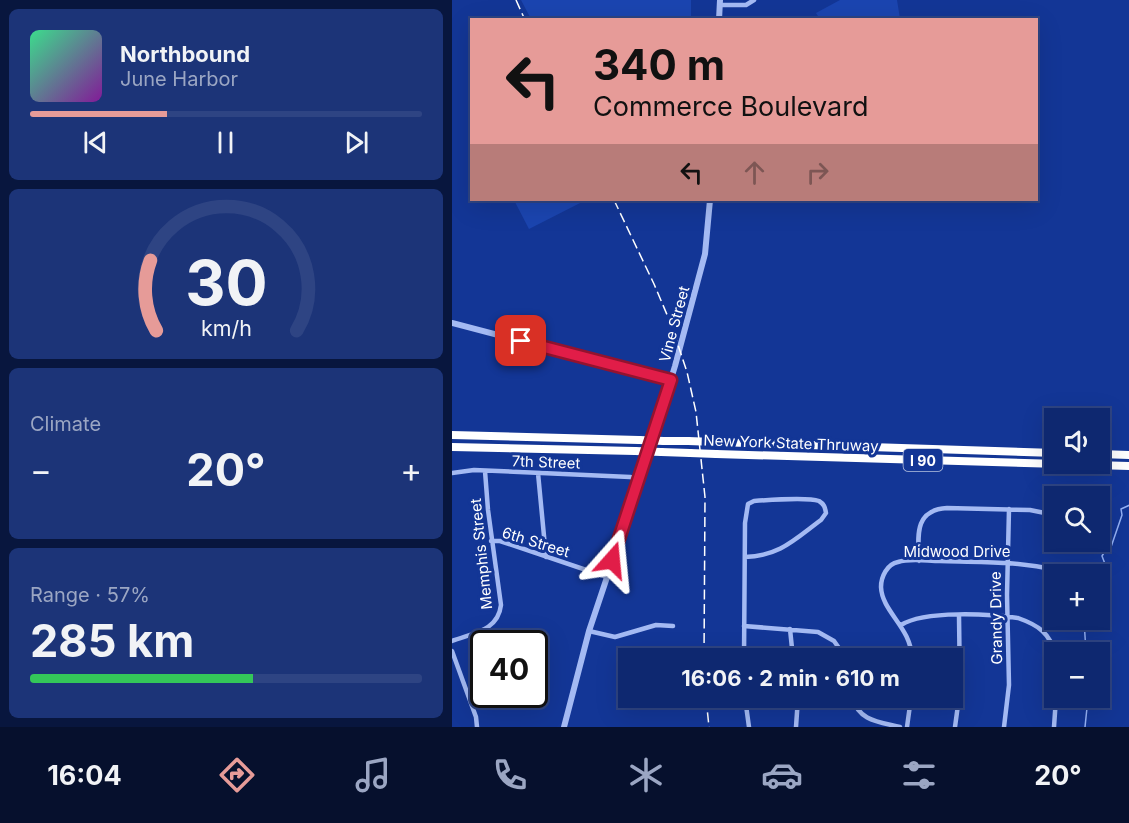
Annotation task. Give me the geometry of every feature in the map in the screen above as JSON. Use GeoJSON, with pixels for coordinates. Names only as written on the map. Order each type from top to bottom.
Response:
{"type":"FeatureCollection","features":[{"type":"Feature","properties":{"kind":"highway","name":"New York State Thruway"},"geometry":{"type":"LineString","coordinates":[[452,435],[1044,453]]}},
{"type":"Feature","properties":{"kind":"highway","name":"New York State Thruway"},"geometry":{"type":"LineString","coordinates":[[452,447],[1130,466]]}},
{"type":"Feature","properties":{"kind":"highway"},"geometry":{"type":"LineString","coordinates":[[1110,454],[1130,455]]}},
{"type":"Feature","properties":{"kind":"street"},"geometry":{"type":"LineString","coordinates":[[719,18],[720,3],[746,4],[754,0]]}},
{"type":"Feature","properties":{"kind":"street","name":"Vine Street"},"geometry":{"type":"LineString","coordinates":[[564,727],[589,631],[671,380],[706,255],[710,201]]}},
{"type":"Feature","properties":{"kind":"street"},"geometry":{"type":"LineString","coordinates":[[452,323],[671,380]]}},
{"type":"Feature","properties":{"kind":"street","name":"7th Street"},"geometry":{"type":"LineString","coordinates":[[452,472],[485,471],[640,479]]}},
{"type":"Feature","properties":{"kind":"street","name":"Memphis Street"},"geometry":{"type":"LineString","coordinates":[[452,641],[490,626],[500,614],[501,605],[491,541],[485,471]]}},
{"type":"Feature","properties":{"kind":"street"},"geometry":{"type":"LineString","coordinates":[[538,473],[546,557]]}},
{"type":"Feature","properties":{"kind":"street"},"geometry":{"type":"LineString","coordinates":[[744,648],[744,626],[745,557],[746,509],[751,502],[812,500],[821,502],[825,507],[826,513],[821,520],[782,548],[768,555],[745,557]]}},
{"type":"Feature","properties":{"kind":"street"},"geometry":{"type":"LineString","coordinates":[[919,561],[919,528],[927,515],[936,510],[947,508],[1009,509],[1044,513]]}},
{"type":"Feature","properties":{"kind":"street","name":"Grandy Drive"},"geometry":{"type":"LineString","coordinates":[[1004,727],[1009,685],[1007,563],[1009,509]]}},
{"type":"Feature","properties":{"kind":"street","name":"6th Street"},"geometry":{"type":"LineString","coordinates":[[491,541],[607,577]]}},
{"type":"Feature","properties":{"kind":"street","name":"Midwood Drive"},"geometry":{"type":"LineString","coordinates":[[911,648],[901,625],[883,594],[881,585],[883,576],[892,564],[919,561],[1031,564],[1044,567]]}},
{"type":"Feature","properties":{"kind":"street"},"geometry":{"type":"LineString","coordinates":[[955,727],[960,690],[959,616]]}},
{"type":"Feature","properties":{"kind":"street"},"geometry":{"type":"LineString","coordinates":[[901,625],[917,617],[1007,616],[1040,627],[1051,642]]}},
{"type":"Feature","properties":{"kind":"street"},"geometry":{"type":"LineString","coordinates":[[589,631],[615,637],[656,625],[674,626]]}},
{"type":"Feature","properties":{"kind":"street"},"geometry":{"type":"LineString","coordinates":[[744,626],[808,630],[827,636],[838,648]]}},
{"type":"Feature","properties":{"kind":"street"},"geometry":{"type":"LineString","coordinates":[[790,629],[792,648]]}},
{"type":"Feature","properties":{"kind":"street"},"geometry":{"type":"LineString","coordinates":[[452,651],[476,717],[477,727]]}},
{"type":"Feature","properties":{"kind":"street"},"geometry":{"type":"LineString","coordinates":[[746,708],[749,727]]}},
{"type":"Feature","properties":{"kind":"street"},"geometry":{"type":"LineString","coordinates":[[796,727],[797,708]]}},
{"type":"Feature","properties":{"kind":"street"},"geometry":{"type":"LineString","coordinates":[[857,708],[869,720],[900,727]]}},
{"type":"Feature","properties":{"kind":"street"},"geometry":{"type":"LineString","coordinates":[[907,727],[910,708]]}},
{"type":"Feature","properties":{"kind":"street"},"geometry":{"type":"LineString","coordinates":[[1054,727],[1055,708]]}},
{"type":"Feature","properties":{"kind":"shaded area"},"geometry":{"type":"Polygon","coordinates":[[[521,0],[691,0],[691,18],[530,18],[521,0]]]}},
{"type":"Feature","properties":{"kind":"shaded area"},"geometry":{"type":"Polygon","coordinates":[[[840,0],[897,0],[900,18],[819,18],[816,13],[840,0]]]}},
{"type":"Feature","properties":{"kind":"shaded area"},"geometry":{"type":"Polygon","coordinates":[[[518,201],[584,201],[529,229],[515,202],[518,201]]]}},
{"type":"Feature","properties":{"kind":"waterway"},"geometry":{"type":"LineString","coordinates":[[1105,564],[1102,556],[1111,547],[1122,515],[1121,509],[1130,505]]}},
{"type":"Feature","properties":{"kind":"waterway"},"geometry":{"type":"LineString","coordinates":[[1085,630],[1085,642]]}},
{"type":"Feature","properties":{"kind":"waterway"},"geometry":{"type":"LineString","coordinates":[[1085,727],[1087,708]]}},
{"type":"Feature","properties":{"kind":"railway"},"geometry":{"type":"LineString","coordinates":[[516,0],[524,18]]}},
{"type":"Feature","properties":{"kind":"railway"},"geometry":{"type":"LineString","coordinates":[[614,201],[671,324],[687,372],[696,412],[705,497],[704,648]]}},
{"type":"Feature","properties":{"kind":"railway"},"geometry":{"type":"LineString","coordinates":[[707,708],[709,727]]}},
{"type":"Feature","properties":{"kind":"route"},"geometry":{"type":"LineString","coordinates":[[521,341],[671,380],[648,456],[612,560]]}}]}
